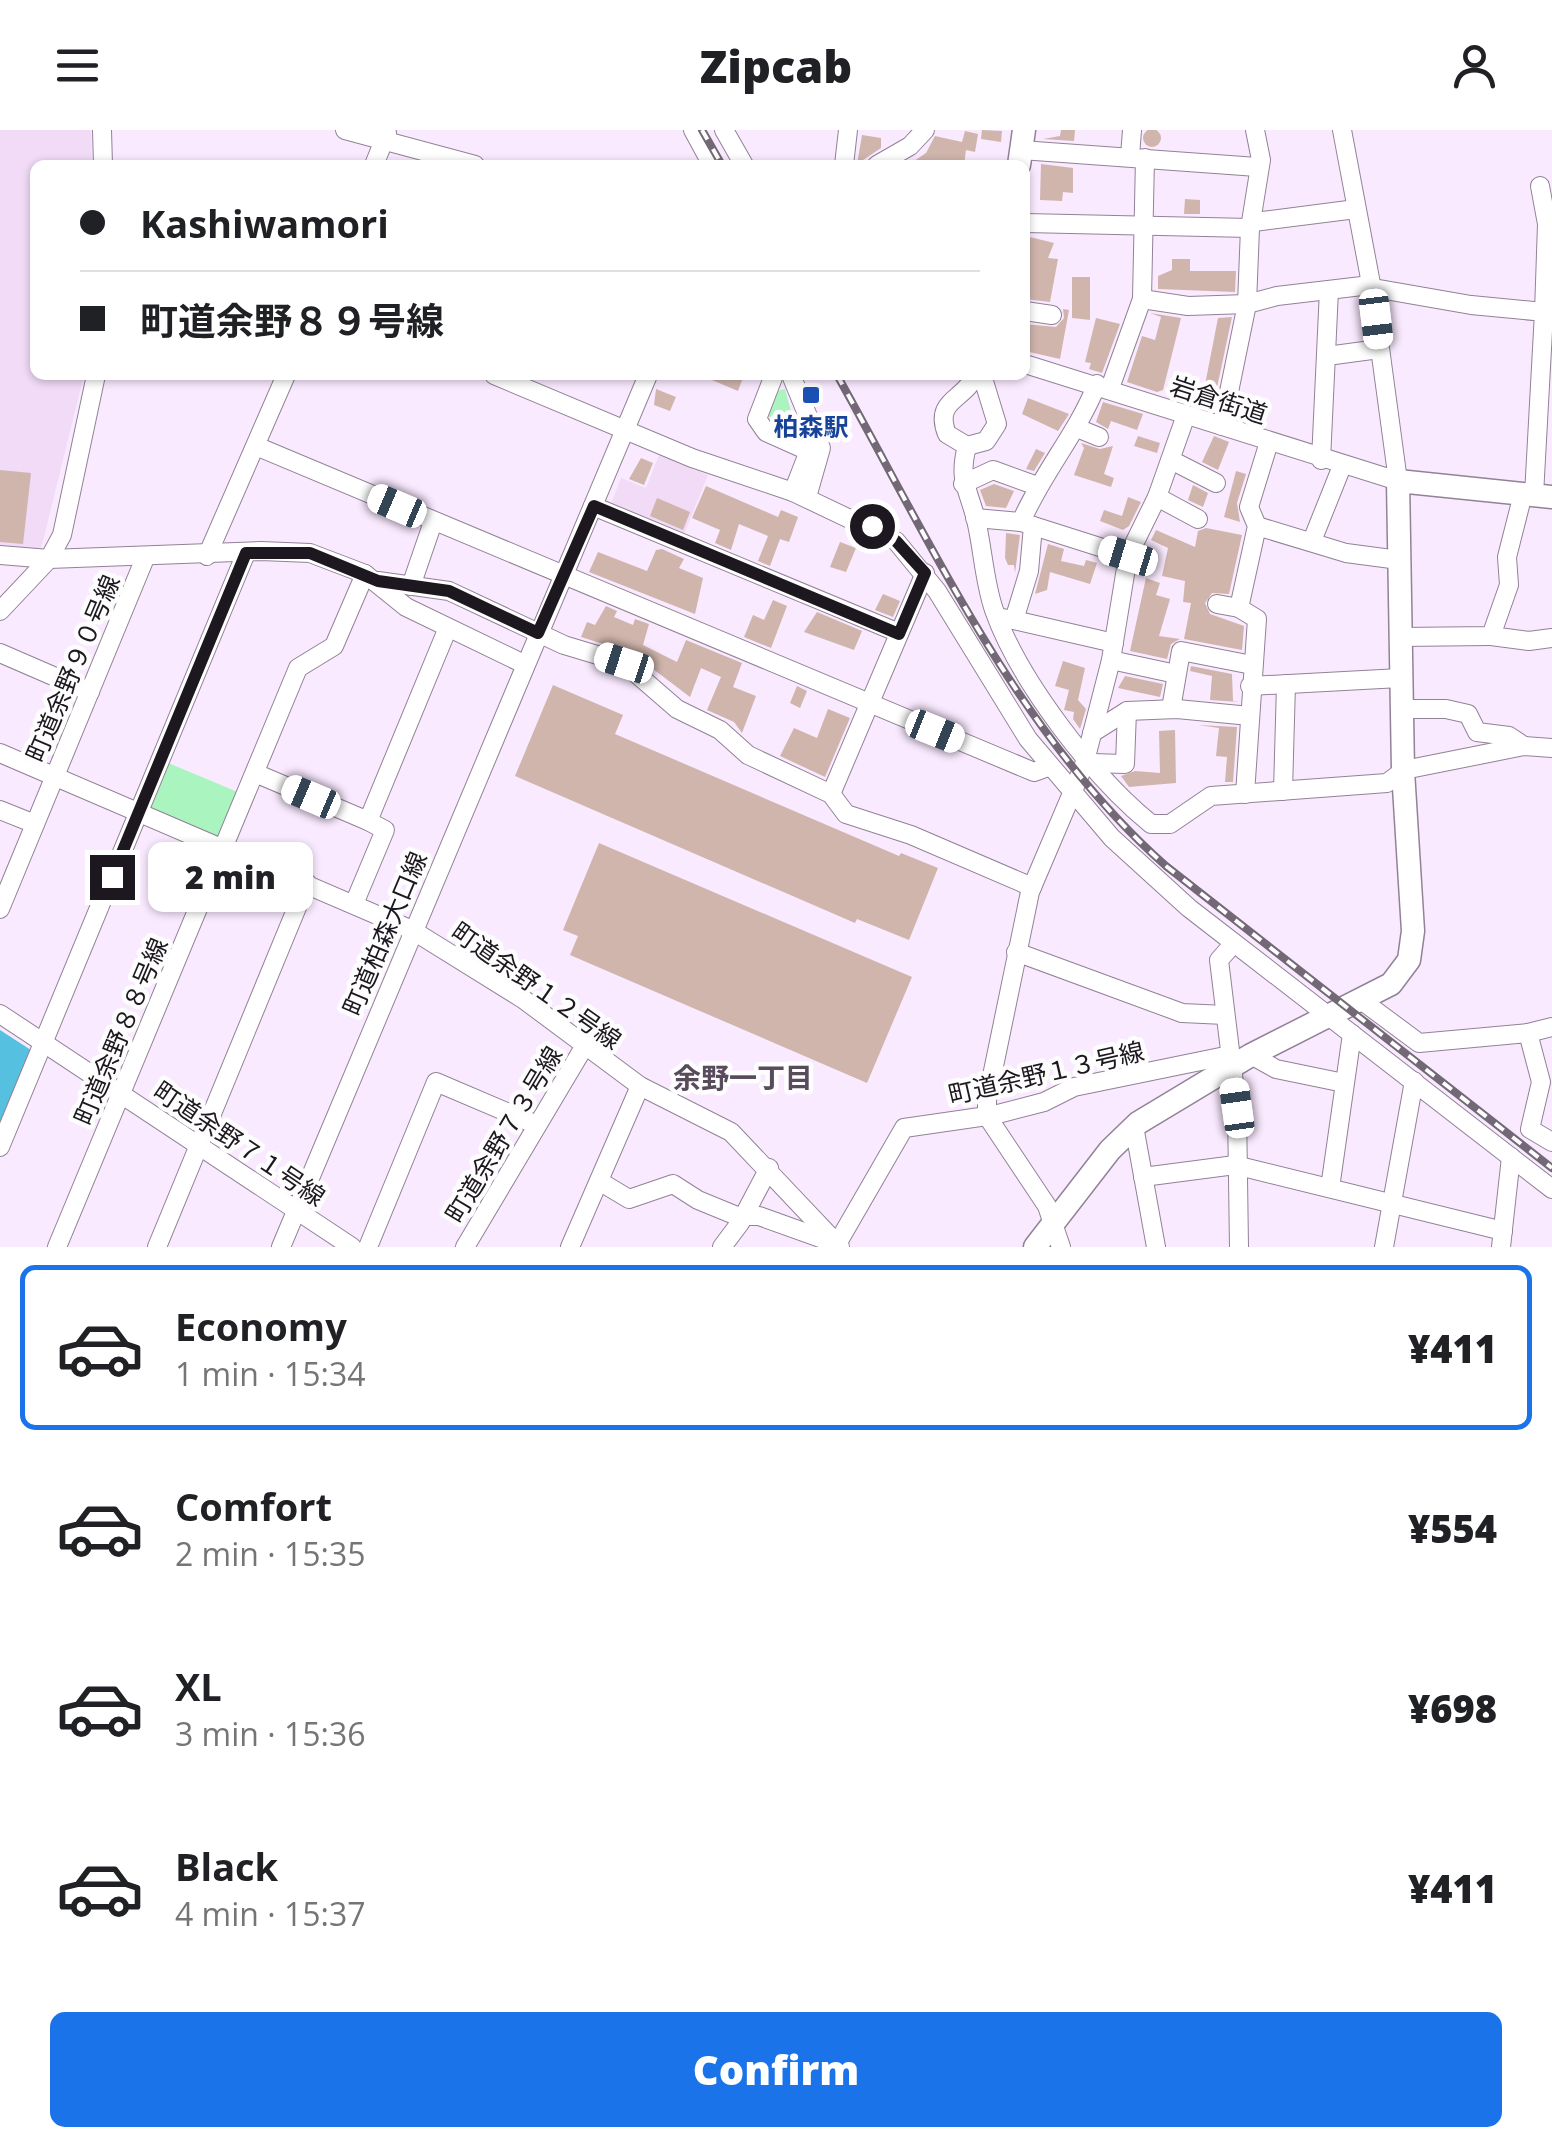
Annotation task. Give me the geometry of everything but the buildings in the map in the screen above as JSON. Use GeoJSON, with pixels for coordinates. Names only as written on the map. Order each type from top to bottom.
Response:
{"type":"FeatureCollection","features":[{"type":"Feature","properties":{"kind":"main road"},"geometry":{"type":"LineString","coordinates":[[1035,1247],[1134,1126],[1237,1059],[1362,1000],[1398,978],[1412,950],[1398,637],[1398,481],[1536,495]]}},
{"type":"Feature","properties":{"kind":"street"},"geometry":{"type":"LineString","coordinates":[[102,130],[102,160]]}},
{"type":"Feature","properties":{"kind":"street"},"geometry":{"type":"LineString","coordinates":[[345,130],[386,135],[459,160]]}},
{"type":"Feature","properties":{"kind":"street"},"geometry":{"type":"LineString","coordinates":[[692,130],[709,160]]}},
{"type":"Feature","properties":{"kind":"street"},"geometry":{"type":"LineString","coordinates":[[724,130],[741,160]]}},
{"type":"Feature","properties":{"kind":"street"},"geometry":{"type":"LineString","coordinates":[[845,160],[848,130]]}},
{"type":"Feature","properties":{"kind":"street"},"geometry":{"type":"LineString","coordinates":[[886,160],[910,146],[924,130]]}},
{"type":"Feature","properties":{"kind":"street"},"geometry":{"type":"LineString","coordinates":[[1006,618],[1028,571],[1027,524],[1036,486],[1104,386],[1142,299],[1144,226],[1132,130]]}},
{"type":"Feature","properties":{"kind":"street"},"geometry":{"type":"LineString","coordinates":[[1222,426],[1248,304],[1257,167],[1261,160],[1256,130]]}},
{"type":"Feature","properties":{"kind":"street"},"geometry":{"type":"LineString","coordinates":[[1342,130],[1372,289],[1398,481]]}},
{"type":"Feature","properties":{"kind":"street"},"geometry":{"type":"LineString","coordinates":[[376,160],[386,135]]}},
{"type":"Feature","properties":{"kind":"street"},"geometry":{"type":"LineString","coordinates":[[1021,148],[1257,167]]}},
{"type":"Feature","properties":{"kind":"street"},"geometry":{"type":"LineString","coordinates":[[1491,636],[1509,585],[1506,557],[1536,495],[1548,349],[1544,312],[1549,210],[1540,186]]}},
{"type":"Feature","properties":{"kind":"street"},"geometry":{"type":"LineString","coordinates":[[1030,223],[1252,226],[1356,209]]}},
{"type":"Feature","properties":{"kind":"street"},"geometry":{"type":"LineString","coordinates":[[1142,299],[1188,306],[1248,304],[1330,290],[1372,289],[1544,312]]}},
{"type":"Feature","properties":{"kind":"street"},"geometry":{"type":"LineString","coordinates":[[1321,460],[1330,290]]}},
{"type":"Feature","properties":{"kind":"street"},"geometry":{"type":"LineString","coordinates":[[1030,313],[1052,315]]}},
{"type":"Feature","properties":{"kind":"street"},"geometry":{"type":"LineString","coordinates":[[1326,356],[1380,348]]}},
{"type":"Feature","properties":{"kind":"street","name":"岩倉街道"},"geometry":{"type":"LineString","coordinates":[[1030,365],[1104,386],[1321,460],[1398,481]]}},
{"type":"Feature","properties":{"kind":"street"},"geometry":{"type":"LineString","coordinates":[[0,610],[51,556],[68,516],[95,380]]}},
{"type":"Feature","properties":{"kind":"street"},"geometry":{"type":"LineString","coordinates":[[207,556],[284,380]]}},
{"type":"Feature","properties":{"kind":"street"},"geometry":{"type":"LineString","coordinates":[[506,380],[625,430],[800,495],[885,533],[925,573],[1048,766],[1130,857],[1234,943],[1552,1189]]}},
{"type":"Feature","properties":{"kind":"street","name":"町道柏森大口線"},"geometry":{"type":"LineString","coordinates":[[281,1247],[646,380]]}},
{"type":"Feature","properties":{"kind":"street"},"geometry":{"type":"LineString","coordinates":[[772,380],[757,418],[760,426],[799,446],[807,456],[800,495]]}},
{"type":"Feature","properties":{"kind":"street"},"geometry":{"type":"LineString","coordinates":[[793,380],[821,448],[800,495]]}},
{"type":"Feature","properties":{"kind":"street"},"geometry":{"type":"LineString","coordinates":[[975,380],[949,400],[943,412],[950,437],[968,446],[991,438],[997,424],[981,380]]}},
{"type":"Feature","properties":{"kind":"street"},"geometry":{"type":"LineString","coordinates":[[776,436],[795,428],[806,406]]}},
{"type":"Feature","properties":{"kind":"street"},"geometry":{"type":"LineString","coordinates":[[1061,1247],[1054,1223],[987,1116],[1030,889],[1089,759],[1128,556],[1158,498],[1186,415]]}},
{"type":"Feature","properties":{"kind":"street"},"geometry":{"type":"LineString","coordinates":[[1077,428],[1099,437]]}},
{"type":"Feature","properties":{"kind":"street"},"geometry":{"type":"LineString","coordinates":[[1240,608],[1257,526],[1249,507],[1269,442]]}},
{"type":"Feature","properties":{"kind":"street"},"geometry":{"type":"LineString","coordinates":[[256,446],[1034,772],[1048,766]]}},
{"type":"Feature","properties":{"kind":"street"},"geometry":{"type":"LineString","coordinates":[[968,446],[963,484],[1006,618],[1038,690],[1089,759],[1155,826],[1170,824],[1211,796],[1386,783],[1404,771],[1524,746],[1552,748]]}},
{"type":"Feature","properties":{"kind":"street"},"geometry":{"type":"LineString","coordinates":[[1171,460],[1216,483]]}},
{"type":"Feature","properties":{"kind":"street"},"geometry":{"type":"LineString","coordinates":[[1312,541],[1342,466]]}},
{"type":"Feature","properties":{"kind":"street"},"geometry":{"type":"LineString","coordinates":[[963,484],[993,470],[1036,486]]}},
{"type":"Feature","properties":{"kind":"street"},"geometry":{"type":"LineString","coordinates":[[1158,498],[1198,518]]}},
{"type":"Feature","properties":{"kind":"street"},"geometry":{"type":"LineString","coordinates":[[594,506],[899,634]]}},
{"type":"Feature","properties":{"kind":"street"},"geometry":{"type":"LineString","coordinates":[[976,518],[1027,524],[1128,556]]}},
{"type":"Feature","properties":{"kind":"street"},"geometry":{"type":"LineString","coordinates":[[411,586],[432,522]]}},
{"type":"Feature","properties":{"kind":"street"},"geometry":{"type":"LineString","coordinates":[[1257,526],[1346,553],[1399,560]]}},
{"type":"Feature","properties":{"kind":"street"},"geometry":{"type":"LineString","coordinates":[[1,1142],[246,553]]}},
{"type":"Feature","properties":{"kind":"street"},"geometry":{"type":"LineString","coordinates":[[0,555],[145,558],[310,553],[372,578],[449,591],[536,635],[624,663],[677,709],[720,730],[748,755],[831,794],[846,814],[911,835],[1030,889]]}},
{"type":"Feature","properties":{"kind":"street","name":"町道余野９０号線"},"geometry":{"type":"LineString","coordinates":[[0,908],[145,558]]}},
{"type":"Feature","properties":{"kind":"street"},"geometry":{"type":"LineString","coordinates":[[831,794],[925,573]]}},
{"type":"Feature","properties":{"kind":"street"},"geometry":{"type":"LineString","coordinates":[[372,578],[406,607],[524,664]]}},
{"type":"Feature","properties":{"kind":"street","name":"町道余野８８号線"},"geometry":{"type":"LineString","coordinates":[[58,1247],[298,668],[334,646],[372,578]]}},
{"type":"Feature","properties":{"kind":"street"},"geometry":{"type":"LineString","coordinates":[[1217,604],[1240,608],[1257,618],[1245,794]]}},
{"type":"Feature","properties":{"kind":"street"},"geometry":{"type":"LineString","coordinates":[[1006,618],[1176,674]]}},
{"type":"Feature","properties":{"kind":"street"},"geometry":{"type":"LineString","coordinates":[[368,821],[447,630]]}},
{"type":"Feature","properties":{"kind":"street"},"geometry":{"type":"LineString","coordinates":[[1398,637],[1491,636],[1528,641],[1552,638]]}},
{"type":"Feature","properties":{"kind":"street"},"geometry":{"type":"LineString","coordinates":[[1177,709],[1172,703],[1180,651],[1252,665]]}},
{"type":"Feature","properties":{"kind":"street"},"geometry":{"type":"LineString","coordinates":[[0,653],[90,692]]}},
{"type":"Feature","properties":{"kind":"street"},"geometry":{"type":"LineString","coordinates":[[1250,686],[1400,678]]}},
{"type":"Feature","properties":{"kind":"street"},"geometry":{"type":"LineString","coordinates":[[1283,792],[1286,684]]}},
{"type":"Feature","properties":{"kind":"street"},"geometry":{"type":"LineString","coordinates":[[1092,732],[1126,710],[1177,709],[1250,716]]}},
{"type":"Feature","properties":{"kind":"street"},"geometry":{"type":"LineString","coordinates":[[1402,710],[1446,709],[1468,714],[1477,732],[1509,736],[1524,746]]}},
{"type":"Feature","properties":{"kind":"street"},"geometry":{"type":"LineString","coordinates":[[1089,759],[1125,764],[1126,710]]}},
{"type":"Feature","properties":{"kind":"street","name":"町道余野１２号線"},"geometry":{"type":"LineString","coordinates":[[0,753],[412,930],[523,999],[640,1086],[731,1132],[838,1245]]}},
{"type":"Feature","properties":{"kind":"street"},"geometry":{"type":"LineString","coordinates":[[255,773],[385,830],[354,904]]}},
{"type":"Feature","properties":{"kind":"street"},"geometry":{"type":"LineString","coordinates":[[0,810],[35,824]]}},
{"type":"Feature","properties":{"kind":"street"},"geometry":{"type":"LineString","coordinates":[[157,1247],[306,883]]}},
{"type":"Feature","properties":{"kind":"street"},"geometry":{"type":"LineString","coordinates":[[1234,943],[1219,960],[1225,1015],[1237,1059],[1235,1165],[1239,1247]]}},
{"type":"Feature","properties":{"kind":"street"},"geometry":{"type":"LineString","coordinates":[[1016,952],[1182,1013],[1225,1015]]}},
{"type":"Feature","properties":{"kind":"street"},"geometry":{"type":"LineString","coordinates":[[1362,1000],[1419,1044],[1552,1028]]}},
{"type":"Feature","properties":{"kind":"street","name":"町道余野７１号線"},"geometry":{"type":"LineString","coordinates":[[0,1014],[352,1247]]}},
{"type":"Feature","properties":{"kind":"street"},"geometry":{"type":"LineString","coordinates":[[1528,1033],[1541,1082],[1530,1130],[1552,1142]]}},
{"type":"Feature","properties":{"kind":"street"},"geometry":{"type":"LineString","coordinates":[[1330,1188],[1352,1034]]}},
{"type":"Feature","properties":{"kind":"street","name":"町道余野７３号線"},"geometry":{"type":"LineString","coordinates":[[465,1247],[584,1048]]}},
{"type":"Feature","properties":{"kind":"street"},"geometry":{"type":"LineString","coordinates":[[1237,1059],[1344,1083]]}},
{"type":"Feature","properties":{"kind":"street","name":"町道余野１３号線"},"geometry":{"type":"LineString","coordinates":[[838,1245],[904,1128],[987,1116],[1044,1102],[1074,1087],[1237,1059]]}},
{"type":"Feature","properties":{"kind":"street"},"geometry":{"type":"LineString","coordinates":[[1384,1247],[1414,1081]]}},
{"type":"Feature","properties":{"kind":"street"},"geometry":{"type":"LineString","coordinates":[[368,1247],[436,1082],[536,1124]]}},
{"type":"Feature","properties":{"kind":"street"},"geometry":{"type":"LineString","coordinates":[[570,1247],[640,1086]]}},
{"type":"Feature","properties":{"kind":"street"},"geometry":{"type":"LineString","coordinates":[[1134,1126],[1156,1247]]}},
{"type":"Feature","properties":{"kind":"street"},"geometry":{"type":"LineString","coordinates":[[1143,1177],[1235,1165],[1393,1204],[1502,1239],[1511,1157]]}},
{"type":"Feature","properties":{"kind":"street"},"geometry":{"type":"LineString","coordinates":[[722,1247],[768,1168]]}},
{"type":"Feature","properties":{"kind":"street"},"geometry":{"type":"LineString","coordinates":[[599,1181],[628,1199],[673,1184],[698,1200],[742,1216],[759,1216],[838,1245]]}},
{"type":"Feature","properties":{"kind":"shaded area"},"geometry":{"type":"Polygon","coordinates":[[[0,130],[91,130],[92,160],[30,160],[30,380],[83,380],[40,553],[0,548],[0,130]]]}},
{"type":"Feature","properties":{"kind":"shaded area"},"geometry":{"type":"Polygon","coordinates":[[[659,455],[708,475],[682,539],[609,509],[621,478],[646,488],[659,455]]]}},
{"type":"Feature","properties":{"kind":"green space"},"geometry":{"type":"Polygon","coordinates":[[[785,389],[792,415],[787,424],[776,426],[768,415],[777,391],[785,389]]]}},
{"type":"Feature","properties":{"kind":"green space"},"geometry":{"type":"Polygon","coordinates":[[[166,762],[240,793],[222,837],[215,839],[151,811],[149,805],[166,762]]]}},
{"type":"Feature","properties":{"kind":"water"},"geometry":{"type":"Polygon","coordinates":[[[0,1030],[34,1052],[0,1127],[0,1030]]]}},
{"type":"Feature","properties":{"kind":"railway"},"geometry":{"type":"LineString","coordinates":[[702,130],[719,160]]}},
{"type":"Feature","properties":{"kind":"railway"},"geometry":{"type":"LineString","coordinates":[[840,380],[982,635],[1065,758],[1113,814],[1166,866],[1552,1168]]}},
{"type":"Feature","properties":{"kind":"place","name":"柏森駅"},"geometry":{"type":"Point","coordinates":[811,395]}},
{"type":"Feature","properties":{"kind":"district","name":"余野一丁目"},"geometry":{"type":"Point","coordinates":[743,1077]}},
{"type":"Feature","properties":{"kind":"route"},"geometry":{"type":"LineString","coordinates":[[112,877],[246,553],[310,553],[378,581],[449,591],[538,633],[594,506],[899,634],[925,573],[896,541],[872,526]]}}]}
